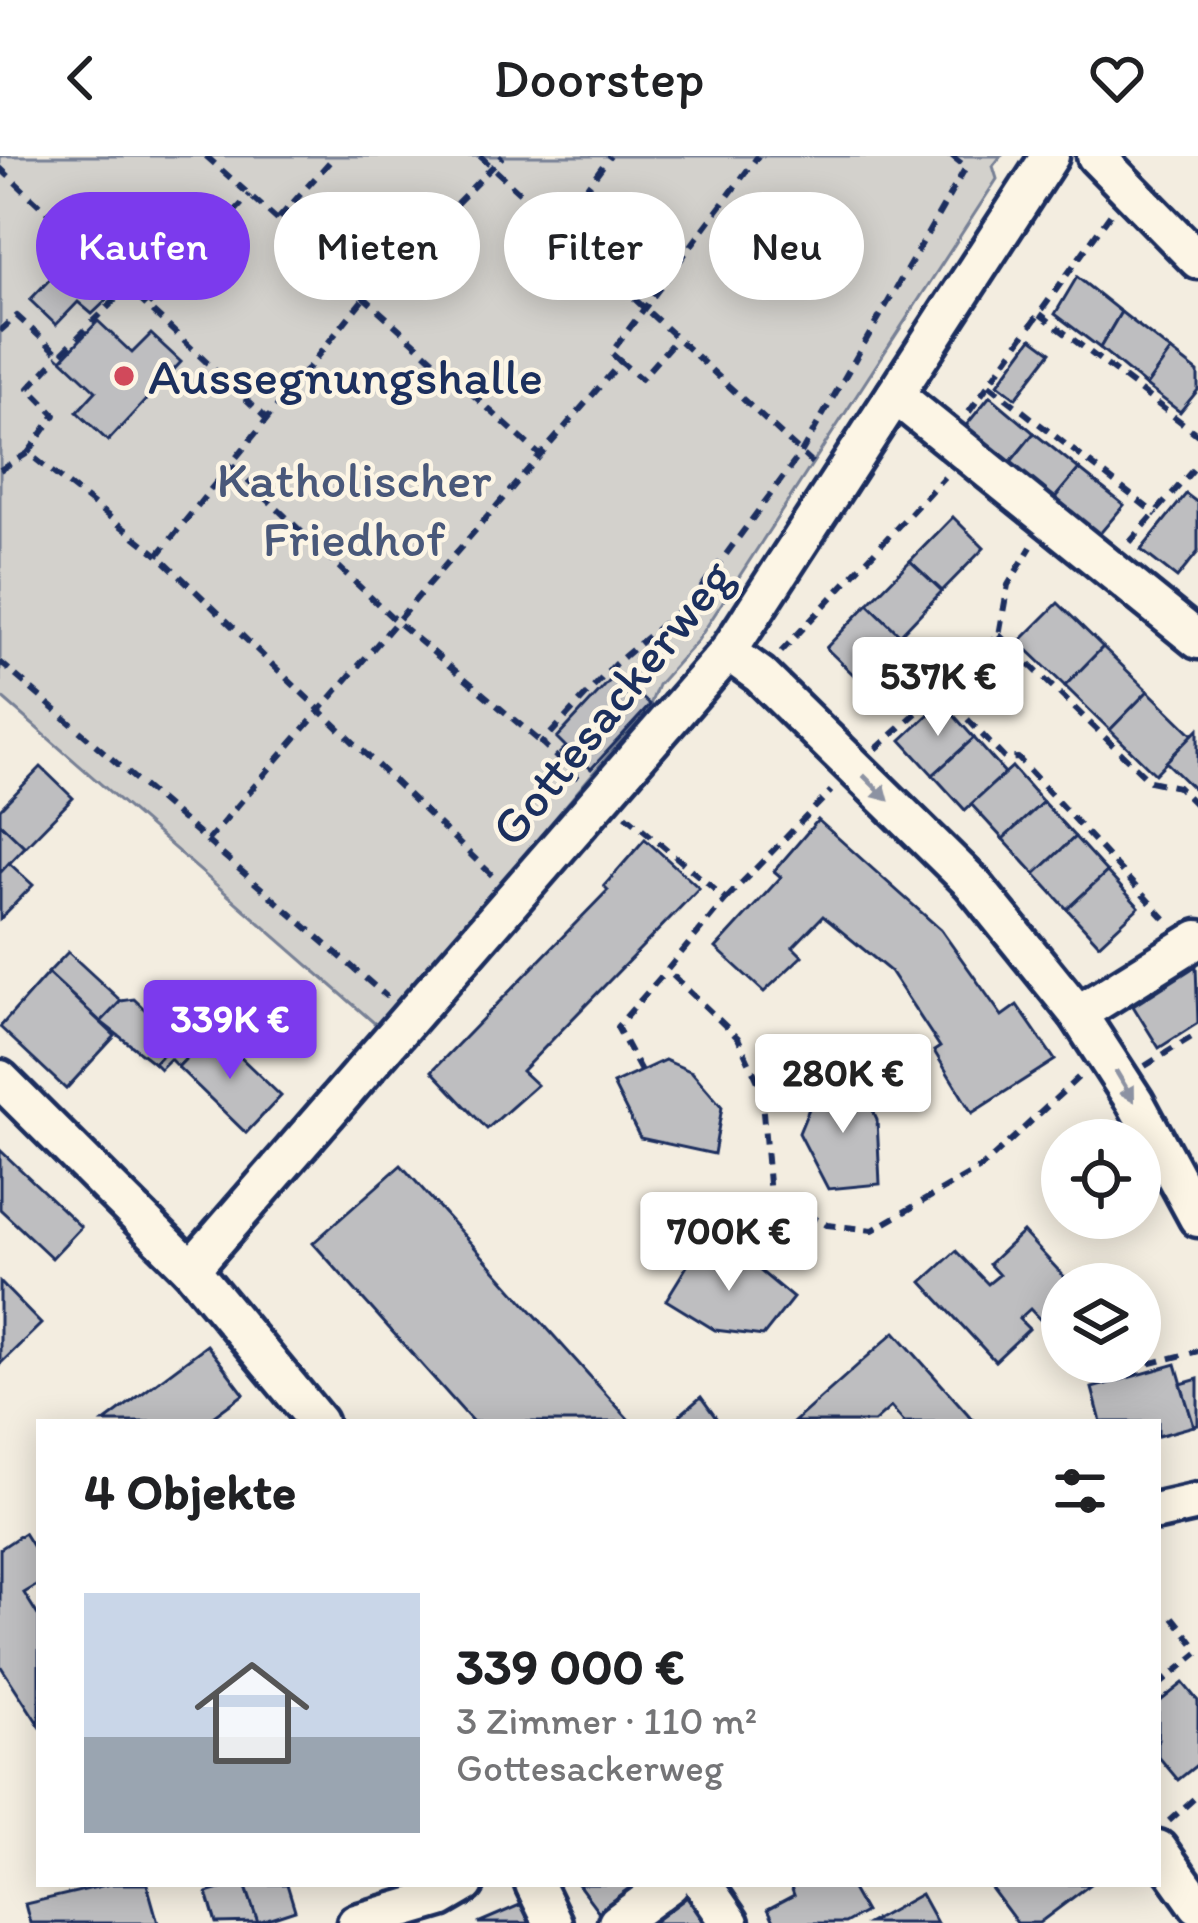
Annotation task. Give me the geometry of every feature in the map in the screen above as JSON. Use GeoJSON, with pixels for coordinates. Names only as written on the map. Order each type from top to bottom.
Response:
{"type":"FeatureCollection","features":[{"type":"Feature","properties":{"kind":"street","name":"Gottesackerweg"},"geometry":{"type":"LineString","coordinates":[[190,1269],[593,789],[728,652],[1050,156]]}},
{"type":"Feature","properties":{"kind":"street"},"geometry":{"type":"LineString","coordinates":[[1096,156],[1130,185],[1198,260]]}},
{"type":"Feature","properties":{"kind":"street"},"geometry":{"type":"LineString","coordinates":[[895,395],[1198,640]]}},
{"type":"Feature","properties":{"kind":"street"},"geometry":{"type":"LineString","coordinates":[[728,652],[760,675],[972,883],[1078,1014],[1114,1067],[1198,1218]]}},
{"type":"Feature","properties":{"kind":"street"},"geometry":{"type":"LineString","coordinates":[[1078,1014],[1193,942]]}},
{"type":"Feature","properties":{"kind":"street"},"geometry":{"type":"LineString","coordinates":[[0,1079],[190,1269],[315,1419]]}},
{"type":"Feature","properties":{"kind":"street"},"geometry":{"type":"LineString","coordinates":[[1161,1510],[1198,1502]]}},
{"type":"Feature","properties":{"kind":"street"},"geometry":{"type":"LineString","coordinates":[[1161,1853],[1198,1904]]}},
{"type":"Feature","properties":{"kind":"street"},"geometry":{"type":"LineString","coordinates":[[356,1923],[441,1898],[460,1887]]}},
{"type":"Feature","properties":{"kind":"street"},"geometry":{"type":"LineString","coordinates":[[535,1887],[553,1923]]}},
{"type":"Feature","properties":{"kind":"street"},"geometry":{"type":"LineString","coordinates":[[617,1923],[666,1887]]}},
{"type":"Feature","properties":{"kind":"street"},"geometry":{"type":"LineString","coordinates":[[705,1887],[730,1923]]}},
{"type":"Feature","properties":{"kind":"path"},"geometry":{"type":"LineString","coordinates":[[206,156],[247,192]]}},
{"type":"Feature","properties":{"kind":"path"},"geometry":{"type":"LineString","coordinates":[[302,192],[335,156]]}},
{"type":"Feature","properties":{"kind":"path"},"geometry":{"type":"LineString","coordinates":[[480,156],[519,192]]}},
{"type":"Feature","properties":{"kind":"path"},"geometry":{"type":"LineString","coordinates":[[470,192],[503,156]]}},
{"type":"Feature","properties":{"kind":"path"},"geometry":{"type":"LineString","coordinates":[[583,192],[610,156]]}},
{"type":"Feature","properties":{"kind":"path"},"geometry":{"type":"LineString","coordinates":[[677,338],[641,379],[610,353],[758,156]]}},
{"type":"Feature","properties":{"kind":"path"},"geometry":{"type":"LineString","coordinates":[[542,743],[614,664],[693,599],[801,453],[966,166],[952,156]]}},
{"type":"Feature","properties":{"kind":"path"},"geometry":{"type":"LineString","coordinates":[[0,168],[36,201]]}},
{"type":"Feature","properties":{"kind":"path"},"geometry":{"type":"LineString","coordinates":[[760,675],[957,446],[989,385],[1130,185]]}},
{"type":"Feature","properties":{"kind":"path"},"geometry":{"type":"LineString","coordinates":[[250,195],[274,215]]}},
{"type":"Feature","properties":{"kind":"path"},"geometry":{"type":"LineString","coordinates":[[0,470],[28,453],[55,415],[29,388],[115,300]]}},
{"type":"Feature","properties":{"kind":"path"},"geometry":{"type":"LineString","coordinates":[[142,300],[267,419]]}},
{"type":"Feature","properties":{"kind":"path"},"geometry":{"type":"LineString","coordinates":[[148,305],[153,300]]}},
{"type":"Feature","properties":{"kind":"path"},"geometry":{"type":"LineString","coordinates":[[158,555],[362,300]]}},
{"type":"Feature","properties":{"kind":"path"},"geometry":{"type":"LineString","coordinates":[[366,300],[540,455]]}},
{"type":"Feature","properties":{"kind":"path"},"geometry":{"type":"LineString","coordinates":[[635,300],[813,464]]}},
{"type":"Feature","properties":{"kind":"path"},"geometry":{"type":"LineString","coordinates":[[1040,314],[1198,435]]}},
{"type":"Feature","properties":{"kind":"path"},"geometry":{"type":"LineString","coordinates":[[0,331],[17,316],[60,355]]}},
{"type":"Feature","properties":{"kind":"path"},"geometry":{"type":"LineString","coordinates":[[207,841],[621,362]]}},
{"type":"Feature","properties":{"kind":"path"},"geometry":{"type":"LineString","coordinates":[[989,385],[1157,514]]}},
{"type":"Feature","properties":{"kind":"path"},"geometry":{"type":"LineString","coordinates":[[28,453],[158,555],[492,875]]}},
{"type":"Feature","properties":{"kind":"path"},"geometry":{"type":"LineString","coordinates":[[1109,568],[1198,464]]}},
{"type":"Feature","properties":{"kind":"path"},"geometry":{"type":"LineString","coordinates":[[231,465],[397,622],[726,899]]}},
{"type":"Feature","properties":{"kind":"path"},"geometry":{"type":"LineString","coordinates":[[641,1071],[617,1027],[726,899],[855,767],[999,635],[1008,585],[1022,556],[1053,524]]}},
{"type":"Feature","properties":{"kind":"path"},"geometry":{"type":"LineString","coordinates":[[999,635],[1150,781],[1178,787],[1198,807]]}},
{"type":"Feature","properties":{"kind":"path"},"geometry":{"type":"LineString","coordinates":[[0,662],[391,1000]]}},
{"type":"Feature","properties":{"kind":"path"},"geometry":{"type":"LineString","coordinates":[[941,691],[1005,758],[1018,758],[1193,942]]}},
{"type":"Feature","properties":{"kind":"path"},"geometry":{"type":"LineString","coordinates":[[667,970],[738,1038],[760,1088],[770,1196]]}},
{"type":"Feature","properties":{"kind":"path"},"geometry":{"type":"LineString","coordinates":[[716,1251],[712,1206],[770,1196],[827,1226],[873,1230],[982,1167],[1114,1067],[1194,1032]]}},
{"type":"Feature","properties":{"kind":"path"},"geometry":{"type":"LineString","coordinates":[[760,1088],[811,1104]]}},
{"type":"Feature","properties":{"kind":"path"},"geometry":{"type":"LineString","coordinates":[[1161,1361],[1198,1352]]}},
{"type":"Feature","properties":{"kind":"path"},"geometry":{"type":"LineString","coordinates":[[1161,1682],[1198,1651],[1172,1617]]}},
{"type":"Feature","properties":{"kind":"path"},"geometry":{"type":"LineString","coordinates":[[1161,1827],[1198,1796]]}},
{"type":"Feature","properties":{"kind":"green space","name":"Katholischer Friedhof"},"geometry":{"type":"Polygon","coordinates":[[[0,156],[1001,156],[993,166],[997,179],[698,640],[658,685],[650,705],[380,1028],[0,696],[0,156]]]}},
{"type":"Feature","properties":{"kind":"building"},"geometry":{"type":"Polygon","coordinates":[[[1077,277],[1121,312],[1100,348],[1055,314],[1077,277]]]}},
{"type":"Feature","properties":{"kind":"building"},"geometry":{"type":"Polygon","coordinates":[[[36,294],[36,300],[107,300],[92,314],[78,302],[56,325],[30,300],[36,294]]]}},
{"type":"Feature","properties":{"kind":"building"},"geometry":{"type":"Polygon","coordinates":[[[1121,312],[1171,351],[1146,386],[1100,348],[1121,312]]]}},
{"type":"Feature","properties":{"kind":"building","name":"Aussegnungshalle"},"geometry":{"type":"Polygon","coordinates":[[[98,321],[132,353],[151,334],[181,362],[108,441],[77,412],[96,391],[62,359],[98,321]]]}},
{"type":"Feature","properties":{"kind":"building"},"geometry":{"type":"Polygon","coordinates":[[[1032,338],[1051,352],[1016,398],[998,384],[1032,338]]]}},
{"type":"Feature","properties":{"kind":"building"},"geometry":{"type":"Polygon","coordinates":[[[1171,351],[1198,372],[1198,390],[1180,412],[1146,386],[1171,351]]]}},
{"type":"Feature","properties":{"kind":"building"},"geometry":{"type":"Polygon","coordinates":[[[990,396],[1034,433],[1009,464],[964,428],[990,396]]]}},
{"type":"Feature","properties":{"kind":"building"},"geometry":{"type":"Polygon","coordinates":[[[1034,433],[1079,469],[1053,500],[1009,464],[1034,433]]]}},
{"type":"Feature","properties":{"kind":"building"},"geometry":{"type":"Polygon","coordinates":[[[1079,469],[1124,505],[1098,536],[1053,500],[1079,469]]]}},
{"type":"Feature","properties":{"kind":"building"},"geometry":{"type":"Polygon","coordinates":[[[1186,494],[1198,503],[1198,552],[1177,578],[1141,550],[1186,494]]]}},
{"type":"Feature","properties":{"kind":"building"},"geometry":{"type":"Polygon","coordinates":[[[953,517],[984,548],[942,591],[910,561],[953,517]]]}},
{"type":"Feature","properties":{"kind":"building"},"geometry":{"type":"Polygon","coordinates":[[[910,561],[942,591],[900,635],[868,604],[910,561]]]}},
{"type":"Feature","properties":{"kind":"building"},"geometry":{"type":"Polygon","coordinates":[[[1058,603],[1103,647],[1065,686],[1019,642],[1058,603]]]}},
{"type":"Feature","properties":{"kind":"building"},"geometry":{"type":"Polygon","coordinates":[[[868,604],[900,635],[857,678],[826,648],[868,604]]]}},
{"type":"Feature","properties":{"kind":"building"},"geometry":{"type":"Polygon","coordinates":[[[1103,647],[1148,691],[1110,730],[1065,686],[1103,647]]]}},
{"type":"Feature","properties":{"kind":"building"},"geometry":{"type":"Polygon","coordinates":[[[616,674],[650,705],[591,769],[580,759],[574,766],[560,753],[566,747],[557,738],[616,674]]]}},
{"type":"Feature","properties":{"kind":"building"},"geometry":{"type":"Polygon","coordinates":[[[1148,691],[1193,735],[1155,774],[1110,730],[1148,691]]]}},
{"type":"Feature","properties":{"kind":"building"},"geometry":{"type":"Polygon","coordinates":[[[942,702],[974,738],[933,775],[901,740],[942,702]]]}},
{"type":"Feature","properties":{"kind":"building"},"geometry":{"type":"Polygon","coordinates":[[[1198,729],[1198,793],[1166,762],[1198,729]]]}},
{"type":"Feature","properties":{"kind":"building"},"geometry":{"type":"Polygon","coordinates":[[[974,738],[1005,773],[965,810],[933,775],[974,738]]]}},
{"type":"Feature","properties":{"kind":"building"},"geometry":{"type":"Polygon","coordinates":[[[41,767],[73,798],[25,847],[0,823],[0,809],[41,767]]]}},
{"type":"Feature","properties":{"kind":"building"},"geometry":{"type":"Polygon","coordinates":[[[1012,767],[1043,802],[1003,839],[971,804],[1012,767]]]}},
{"type":"Feature","properties":{"kind":"building"},"geometry":{"type":"Polygon","coordinates":[[[1043,802],[1075,837],[1035,874],[1003,839],[1043,802]]]}},
{"type":"Feature","properties":{"kind":"building"},"geometry":{"type":"Polygon","coordinates":[[[818,820],[941,930],[1002,1016],[1017,1005],[1055,1060],[972,1113],[934,1051],[940,1047],[890,971],[823,916],[793,947],[802,956],[764,992],[716,948],[781,877],[774,871],[818,820]]]}},
{"type":"Feature","properties":{"kind":"building"},"geometry":{"type":"Polygon","coordinates":[[[0,823],[25,847],[0,873],[0,823]]]}},
{"type":"Feature","properties":{"kind":"building"},"geometry":{"type":"Polygon","coordinates":[[[1075,837],[1107,872],[1067,909],[1035,874],[1075,837]]]}},
{"type":"Feature","properties":{"kind":"building"},"geometry":{"type":"Polygon","coordinates":[[[645,839],[699,888],[522,1071],[537,1085],[487,1129],[432,1071],[608,890],[604,886],[645,839]]]}},
{"type":"Feature","properties":{"kind":"building"},"geometry":{"type":"Polygon","coordinates":[[[9,863],[33,885],[0,919],[0,873],[9,863]]]}},
{"type":"Feature","properties":{"kind":"building"},"geometry":{"type":"Polygon","coordinates":[[[1107,872],[1139,907],[1099,944],[1067,909],[1107,872]]]}},
{"type":"Feature","properties":{"kind":"building"},"geometry":{"type":"Polygon","coordinates":[[[68,952],[121,1001],[101,1022],[48,973],[68,952]]]}},
{"type":"Feature","properties":{"kind":"building"},"geometry":{"type":"Polygon","coordinates":[[[1196,966],[1198,1023],[1159,1048],[1133,1006],[1196,966]]]}},
{"type":"Feature","properties":{"kind":"building"},"geometry":{"type":"Polygon","coordinates":[[[48,973],[115,1036],[66,1089],[0,1027],[48,973]]]}},
{"type":"Feature","properties":{"kind":"building"},"geometry":{"type":"Polygon","coordinates":[[[134,999],[176,1040],[154,1063],[101,1022],[121,1001],[134,999]]]}},
{"type":"Feature","properties":{"kind":"building"},"geometry":{"type":"Polygon","coordinates":[[[199,1017],[213,1031],[178,1067],[170,1059],[160,1069],[154,1063],[199,1017]]]}},
{"type":"Feature","properties":{"kind":"building"},"geometry":{"type":"Polygon","coordinates":[[[213,1031],[281,1096],[246,1133],[178,1067],[213,1031]]]}},
{"type":"Feature","properties":{"kind":"building"},"geometry":{"type":"Polygon","coordinates":[[[665,1060],[692,1072],[722,1107],[714,1154],[640,1138],[613,1084],[665,1060]]]}},
{"type":"Feature","properties":{"kind":"building"},"geometry":{"type":"Polygon","coordinates":[[[857,1076],[877,1119],[880,1184],[828,1189],[799,1133],[815,1094],[857,1076]]]}},
{"type":"Feature","properties":{"kind":"building"},"geometry":{"type":"Polygon","coordinates":[[[0,1150],[81,1227],[52,1258],[0,1209],[0,1150]]]}},
{"type":"Feature","properties":{"kind":"building"},"geometry":{"type":"Polygon","coordinates":[[[401,1165],[628,1419],[470,1419],[313,1243],[401,1165]]]}},
{"type":"Feature","properties":{"kind":"building"},"geometry":{"type":"Polygon","coordinates":[[[1023,1232],[1052,1263],[1041,1263],[1041,1321],[1030,1309],[1019,1319],[1029,1329],[995,1361],[922,1282],[956,1251],[988,1284],[999,1275],[989,1264],[1023,1232]]]}},
{"type":"Feature","properties":{"kind":"building"},"geometry":{"type":"Polygon","coordinates":[[[734,1249],[793,1298],[763,1336],[715,1330],[666,1300],[695,1253],[734,1249]]]}},
{"type":"Feature","properties":{"kind":"building"},"geometry":{"type":"Polygon","coordinates":[[[0,1282],[41,1324],[0,1364],[0,1282]]]}},
{"type":"Feature","properties":{"kind":"building"},"geometry":{"type":"Polygon","coordinates":[[[895,1332],[972,1419],[901,1419],[891,1407],[877,1419],[797,1419],[895,1332]]]}},
{"type":"Feature","properties":{"kind":"building"},"geometry":{"type":"Polygon","coordinates":[[[207,1345],[244,1394],[210,1419],[108,1419],[207,1345]]]}},
{"type":"Feature","properties":{"kind":"building"},"geometry":{"type":"Polygon","coordinates":[[[1176,1364],[1194,1426],[1161,1435],[1161,1419],[1100,1419],[1092,1388],[1110,1383],[1161,1383],[1161,1368],[1176,1364]]]}},
{"type":"Feature","properties":{"kind":"building"},"geometry":{"type":"Polygon","coordinates":[[[1198,1379],[1198,1425],[1194,1426],[1181,1384],[1198,1379]]]}},
{"type":"Feature","properties":{"kind":"building"},"geometry":{"type":"Polygon","coordinates":[[[701,1397],[717,1419],[675,1419],[701,1397]]]}},
{"type":"Feature","properties":{"kind":"building"},"geometry":{"type":"Polygon","coordinates":[[[24,1533],[36,1552],[36,1586],[24,1593],[36,1612],[36,1720],[0,1665],[0,1549],[24,1533]]]}},
{"type":"Feature","properties":{"kind":"building"},"geometry":{"type":"Polygon","coordinates":[[[1183,1683],[1198,1701],[1198,1764],[1178,1780],[1161,1760],[1161,1701],[1183,1683]]]}},
{"type":"Feature","properties":{"kind":"building"},"geometry":{"type":"Polygon","coordinates":[[[97,1887],[148,1887],[158,1923],[30,1923],[25,1904],[97,1887]]]}},
{"type":"Feature","properties":{"kind":"building"},"geometry":{"type":"Polygon","coordinates":[[[246,1887],[258,1922],[216,1923],[207,1893],[246,1887]]]}},
{"type":"Feature","properties":{"kind":"building"},"geometry":{"type":"Polygon","coordinates":[[[246,1887],[288,1887],[295,1910],[258,1922],[246,1887]]]}},
{"type":"Feature","properties":{"kind":"building"},"geometry":{"type":"Polygon","coordinates":[[[580,1887],[646,1887],[604,1919],[580,1887]]]}},
{"type":"Feature","properties":{"kind":"building"},"geometry":{"type":"Polygon","coordinates":[[[791,1887],[851,1887],[865,1912],[845,1923],[775,1923],[768,1909],[794,1895],[791,1887]]]}},
{"type":"Feature","properties":{"kind":"building"},"geometry":{"type":"Polygon","coordinates":[[[990,1887],[1087,1887],[1039,1923],[1017,1923],[990,1887]]]}},
{"type":"Feature","properties":{"kind":"building"},"geometry":{"type":"Polygon","coordinates":[[[682,1889],[706,1923],[634,1923],[682,1889]]]}},
{"type":"Feature","properties":{"kind":"building"},"geometry":{"type":"Polygon","coordinates":[[[921,1894],[937,1923],[869,1923],[921,1894]]]}},
{"type":"Feature","properties":{"kind":"building"},"geometry":{"type":"Polygon","coordinates":[[[522,1904],[530,1923],[478,1923],[522,1904]]]}},
{"type":"Feature","properties":{"kind":"place","name":"Aussegnungshalle"},"geometry":{"type":"Point","coordinates":[124,376]}}]}
